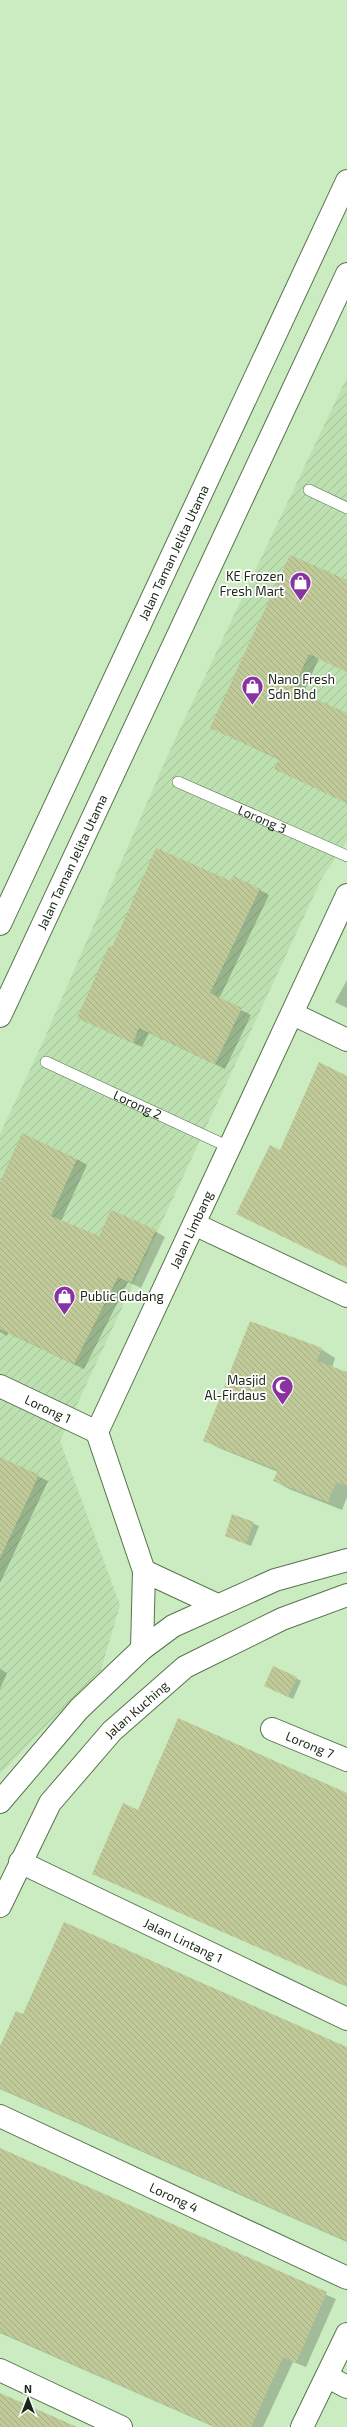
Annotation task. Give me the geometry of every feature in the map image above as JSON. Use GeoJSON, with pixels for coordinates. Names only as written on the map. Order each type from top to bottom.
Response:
{"type":"FeatureCollection","features":[{"type":"Feature","properties":{"kind":"street","name":"Jalan Taman Jelita Utama"},"geometry":{"type":"LineString","coordinates":[[0,924],[347,181]]}},
{"type":"Feature","properties":{"kind":"street","name":"Jalan Taman Jelita Utama"},"geometry":{"type":"LineString","coordinates":[[0,1016],[347,274]]}},
{"type":"Feature","properties":{"kind":"street","name":"Jalan Limbang"},"geometry":{"type":"LineString","coordinates":[[97,1432],[229,1147],[293,1014],[347,895]]}},
{"type":"Feature","properties":{"kind":"street"},"geometry":{"type":"LineString","coordinates":[[293,1014],[347,1040]]}},
{"type":"Feature","properties":{"kind":"street"},"geometry":{"type":"LineString","coordinates":[[194,1224],[347,1296]]}},
{"type":"Feature","properties":{"kind":"street","name":"Lorong 1"},"geometry":{"type":"LineString","coordinates":[[0,1386],[97,1432]]}},
{"type":"Feature","properties":{"kind":"street"},"geometry":{"type":"LineString","coordinates":[[97,1432],[144,1570],[142,1649]]}},
{"type":"Feature","properties":{"kind":"street"},"geometry":{"type":"LineString","coordinates":[[0,1800],[79,1709],[142,1649],[173,1626],[275,1580],[347,1560]]}},
{"type":"Feature","properties":{"kind":"street"},"geometry":{"type":"LineString","coordinates":[[144,1570],[217,1606]]}},
{"type":"Feature","properties":{"kind":"street","name":"Jalan Kuching"},"geometry":{"type":"LineString","coordinates":[[0,1906],[20,1862],[50,1803],[112,1731],[185,1667],[282,1619],[347,1595]]}},
{"type":"Feature","properties":{"kind":"street","name":"Lorong 7"},"geometry":{"type":"LineString","coordinates":[[272,1729],[347,1760]]}},
{"type":"Feature","properties":{"kind":"street","name":"Jalan Lintang 1"},"geometry":{"type":"LineString","coordinates":[[20,1862],[347,2019]]}},
{"type":"Feature","properties":{"kind":"street","name":"Lorong 4"},"geometry":{"type":"LineString","coordinates":[[0,2116],[347,2278]]}},
{"type":"Feature","properties":{"kind":"street"},"geometry":{"type":"LineString","coordinates":[[302,2427],[328,2377],[347,2334]]}},
{"type":"Feature","properties":{"kind":"street"},"geometry":{"type":"LineString","coordinates":[[0,2370],[121,2427]]}},
{"type":"Feature","properties":{"kind":"street"},"geometry":{"type":"LineString","coordinates":[[328,2377],[347,2387]]}},
{"type":"Feature","properties":{"kind":"lane"},"geometry":{"type":"LineString","coordinates":[[309,490],[347,508]]}},
{"type":"Feature","properties":{"kind":"lane","name":"Lorong 3"},"geometry":{"type":"LineString","coordinates":[[178,782],[347,856]]}},
{"type":"Feature","properties":{"kind":"lane","name":"Lorong 2"},"geometry":{"type":"LineString","coordinates":[[46,1062],[229,1147]]}},
{"type":"Feature","properties":{"kind":"shaded area"},"geometry":{"type":"Polygon","coordinates":[[[347,377],[347,841],[322,878],[60,1441],[120,1605],[101,1670],[0,1774],[0,1134],[42,1044],[170,750],[347,377]]]}},
{"type":"Feature","properties":{"kind":"building"},"geometry":{"type":"Polygon","coordinates":[[[290,555],[347,580],[347,672],[309,654],[293,689],[347,713],[347,803],[274,769],[279,759],[210,728],[290,555]]]}},
{"type":"Feature","properties":{"kind":"building"},"geometry":{"type":"Polygon","coordinates":[[[156,848],[231,881],[234,876],[260,889],[210,993],[242,1008],[215,1064],[139,1028],[133,1043],[77,1018],[109,946],[112,947],[156,848]]]}},
{"type":"Feature","properties":{"kind":"building"},"geometry":{"type":"Polygon","coordinates":[[[319,1062],[347,1076],[347,1268],[236,1214],[270,1145],[280,1150],[319,1062]]]}},
{"type":"Feature","properties":{"kind":"building"},"geometry":{"type":"Polygon","coordinates":[[[22,1133],[77,1159],[51,1216],[99,1236],[111,1210],[156,1230],[131,1283],[118,1277],[74,1364],[0,1329],[0,1182],[22,1133]]]}},
{"type":"Feature","properties":{"kind":"building","name":"Masjid Al-Firdaus"},"geometry":{"type":"Polygon","coordinates":[[[250,1321],[322,1348],[317,1361],[347,1372],[347,1486],[336,1482],[328,1502],[273,1481],[278,1470],[203,1441],[250,1321]]]}},
{"type":"Feature","properties":{"kind":"building"},"geometry":{"type":"Polygon","coordinates":[[[0,1457],[39,1475],[0,1558],[0,1457]]]}},
{"type":"Feature","properties":{"kind":"building"},"geometry":{"type":"Polygon","coordinates":[[[232,1514],[254,1522],[246,1544],[225,1536],[232,1514]]]}},
{"type":"Feature","properties":{"kind":"building"},"geometry":{"type":"Polygon","coordinates":[[[273,1666],[297,1677],[288,1697],[264,1686],[273,1666]]]}},
{"type":"Feature","properties":{"kind":"building"},"geometry":{"type":"Polygon","coordinates":[[[178,1718],[347,1793],[347,1987],[92,1874],[123,1803],[138,1810],[178,1718]]]}},
{"type":"Feature","properties":{"kind":"building"},"geometry":{"type":"Polygon","coordinates":[[[64,1922],[347,2047],[347,2241],[0,2088],[0,2046],[16,2011],[23,2014],[64,1922]]]}},
{"type":"Feature","properties":{"kind":"building"},"geometry":{"type":"Polygon","coordinates":[[[0,2148],[327,2292],[296,2363],[283,2357],[251,2427],[215,2427],[0,2332],[0,2148]]]}},
{"type":"Feature","properties":{"kind":"building"},"geometry":{"type":"Polygon","coordinates":[[[0,2393],[77,2427],[0,2427],[0,2393]]]}},
{"type":"Feature","properties":{"kind":"place","name":"KE Frozen Fresh Mart"},"geometry":{"type":"Point","coordinates":[300,602]}},
{"type":"Feature","properties":{"kind":"place","name":"Nano Fresh Sdn Bhd"},"geometry":{"type":"Point","coordinates":[253,706]}},
{"type":"Feature","properties":{"kind":"place","name":"Public Gudang"},"geometry":{"type":"Point","coordinates":[64,1316]}},
{"type":"Feature","properties":{"kind":"place","name":"Masjid Al-Firdaus"},"geometry":{"type":"Point","coordinates":[282,1406]}}]}
